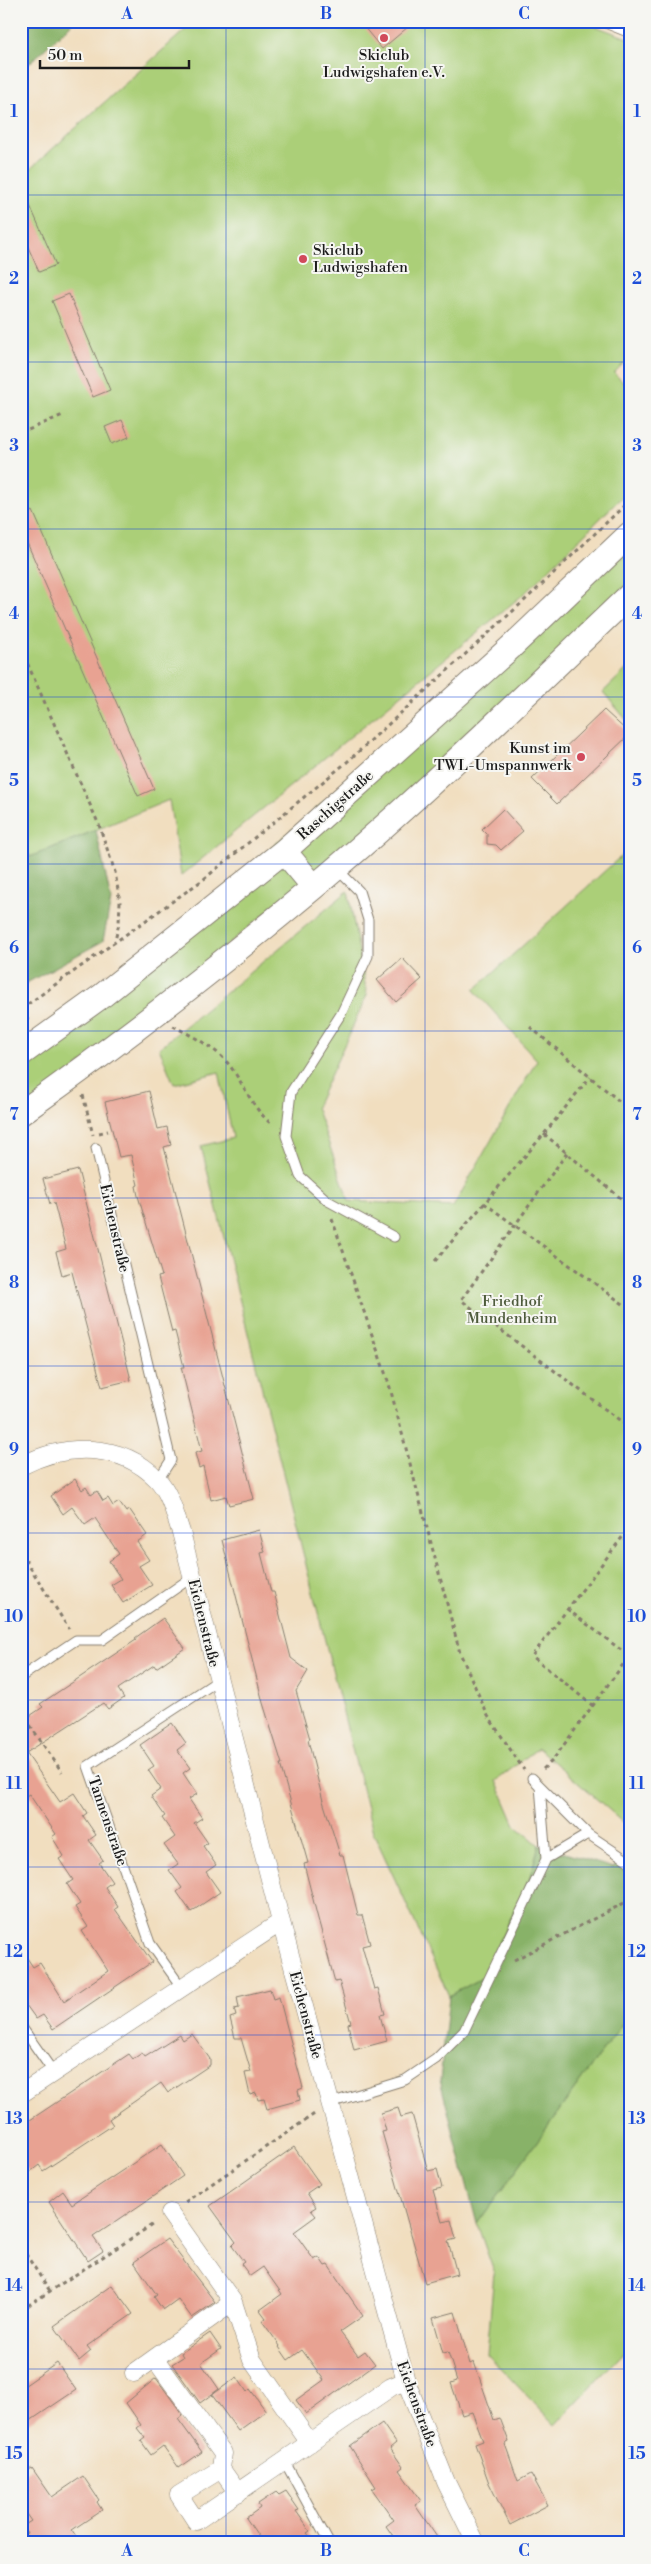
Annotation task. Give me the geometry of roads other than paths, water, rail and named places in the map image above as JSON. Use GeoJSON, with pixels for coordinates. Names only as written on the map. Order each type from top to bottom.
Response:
{"type":"FeatureCollection","features":[{"type":"Feature","properties":{"kind":"street","name":"Raschigstraße"},"geometry":{"type":"LineString","coordinates":[[21,1054],[103,995],[284,851],[510,648],[630,534]]}},
{"type":"Feature","properties":{"kind":"street"},"geometry":{"type":"LineString","coordinates":[[21,1113],[129,1035],[314,887],[471,746],[630,595]]}},
{"type":"Feature","properties":{"kind":"street"},"geometry":{"type":"LineString","coordinates":[[284,851],[314,887]]}},
{"type":"Feature","properties":{"kind":"street","name":"Eichenstraße"},"geometry":{"type":"LineString","coordinates":[[21,1466],[58,1451],[83,1449],[112,1451],[135,1463],[158,1480],[176,1517],[281,1922],[406,2382],[446,2482],[476,2543]]}},
{"type":"Feature","properties":{"kind":"street"},"geometry":{"type":"LineString","coordinates":[[21,2094],[281,1922]]}},
{"type":"Feature","properties":{"kind":"street"},"geometry":{"type":"LineString","coordinates":[[170,2213],[233,2302],[252,2360],[310,2442]]}},
{"type":"Feature","properties":{"kind":"street"},"geometry":{"type":"LineString","coordinates":[[134,2373],[233,2302]]}},
{"type":"Feature","properties":{"kind":"street"},"geometry":{"type":"LineString","coordinates":[[155,2358],[223,2453],[221,2469],[238,2493]]}},
{"type":"Feature","properties":{"kind":"street"},"geometry":{"type":"LineString","coordinates":[[221,2469],[179,2495],[196,2521],[285,2462],[310,2442],[391,2387],[406,2382]]}},
{"type":"Feature","properties":{"kind":"lane"},"geometry":{"type":"LineString","coordinates":[[600,21],[630,33]]}},
{"type":"Feature","properties":{"kind":"lane"},"geometry":{"type":"LineString","coordinates":[[336,867],[359,891],[368,920],[368,956],[341,1014],[291,1092],[286,1136],[300,1176],[328,1202],[394,1237]]}},
{"type":"Feature","properties":{"kind":"lane","name":"Eichenstraße"},"geometry":{"type":"LineString","coordinates":[[96,1148],[171,1460],[158,1480]]}},
{"type":"Feature","properties":{"kind":"lane"},"geometry":{"type":"LineString","coordinates":[[21,1677],[76,1640],[102,1640],[192,1577]]}},
{"type":"Feature","properties":{"kind":"lane","name":"Tannenstraße"},"geometry":{"type":"LineString","coordinates":[[182,1988],[150,1943],[88,1766],[219,1680]]}},
{"type":"Feature","properties":{"kind":"lane"},"geometry":{"type":"LineString","coordinates":[[532,1778],[588,1834],[630,1862]]}},
{"type":"Feature","properties":{"kind":"lane"},"geometry":{"type":"LineString","coordinates":[[330,2103],[406,2080],[436,2059],[464,2031],[546,1859],[540,1786]]}},
{"type":"Feature","properties":{"kind":"lane"},"geometry":{"type":"LineString","coordinates":[[546,1859],[588,1834]]}},
{"type":"Feature","properties":{"kind":"lane"},"geometry":{"type":"LineString","coordinates":[[21,2026],[54,2073]]}},
{"type":"Feature","properties":{"kind":"lane"},"geometry":{"type":"LineString","coordinates":[[285,2462],[329,2543]]}},
{"type":"Feature","properties":{"kind":"place","name":"Skiclub Ludwigshafen e.V."},"geometry":{"type":"Point","coordinates":[384,38]}},
{"type":"Feature","properties":{"kind":"place","name":"Skiclub Ludwigshafen"},"geometry":{"type":"Point","coordinates":[303,259]}},
{"type":"Feature","properties":{"kind":"place","name":"Kunst im TWL-Umspannwerk"},"geometry":{"type":"Point","coordinates":[581,757]}},
{"type":"Feature","properties":{"kind":"park label","name":"Friedhof Mundenheim"},"geometry":{"type":"Point","coordinates":[512,1310]}}]}
